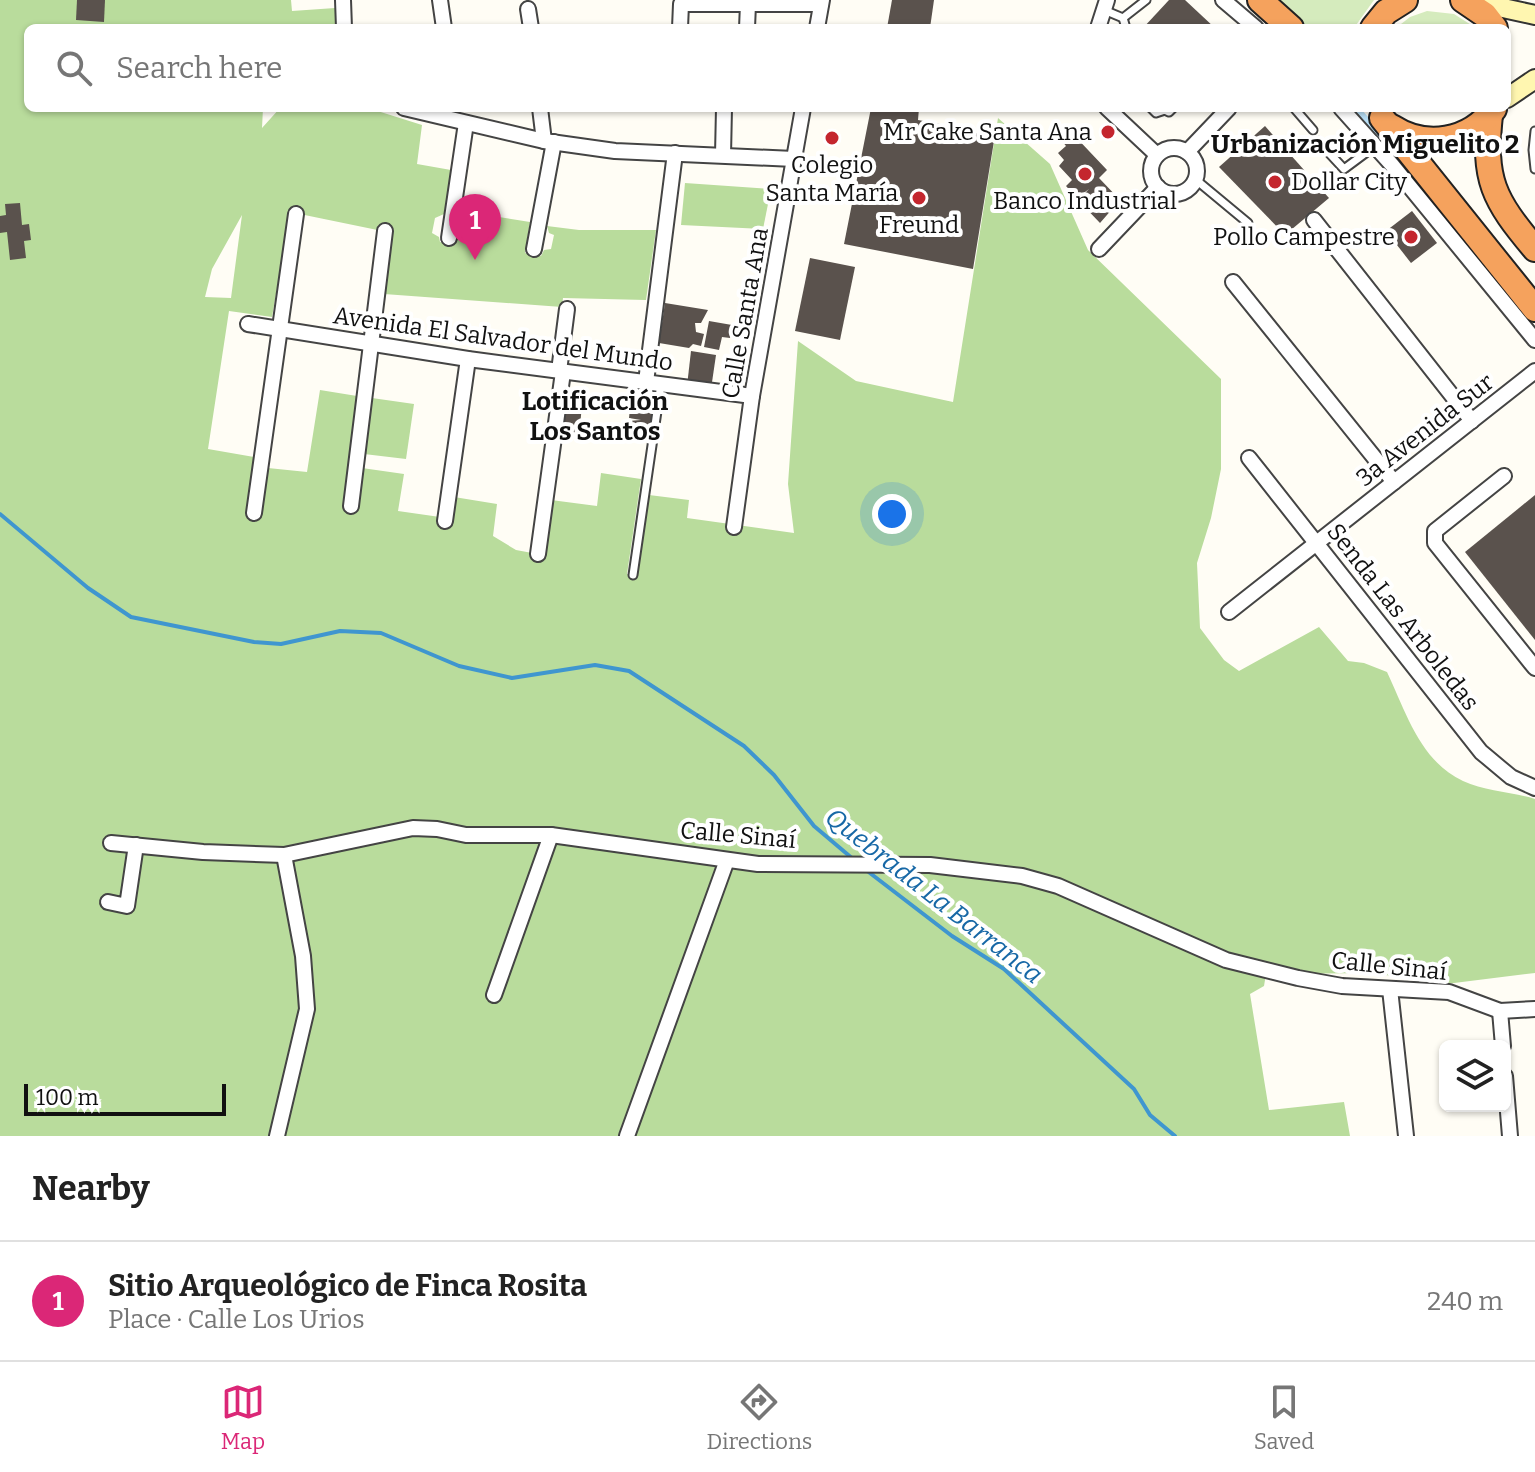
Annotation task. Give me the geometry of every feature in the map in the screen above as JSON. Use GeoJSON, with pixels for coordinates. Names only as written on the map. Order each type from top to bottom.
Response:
{"type":"FeatureCollection","features":[{"type":"Feature","properties":{"kind":"highway"},"geometry":{"type":"LineString","coordinates":[[1376,24],[1386,12],[1405,0]]}},
{"type":"Feature","properties":{"kind":"highway"},"geometry":{"type":"LineString","coordinates":[[1465,0],[1492,24]]}},
{"type":"Feature","properties":{"kind":"highway"},"geometry":{"type":"LineString","coordinates":[[1381,126],[1409,136],[1442,140],[1463,134],[1491,112]]}},
{"type":"Feature","properties":{"kind":"highway"},"geometry":{"type":"LineString","coordinates":[[1496,112],[1487,169],[1493,188],[1524,225],[1535,249]]}},
{"type":"Feature","properties":{"kind":"highway"},"geometry":{"type":"LineString","coordinates":[[1381,126],[1504,288],[1535,309]]}},
{"type":"Feature","properties":{"kind":"main road"},"geometry":{"type":"LineString","coordinates":[[1465,0],[1535,15]]}},
{"type":"Feature","properties":{"kind":"main road"},"geometry":{"type":"LineString","coordinates":[[1511,97],[1535,79]]}},
{"type":"Feature","properties":{"kind":"street"},"geometry":{"type":"LineString","coordinates":[[343,0],[344,24]]}},
{"type":"Feature","properties":{"kind":"street"},"geometry":{"type":"LineString","coordinates":[[440,0],[443,24]]}},
{"type":"Feature","properties":{"kind":"street"},"geometry":{"type":"LineString","coordinates":[[1223,0],[1251,24]]}},
{"type":"Feature","properties":{"kind":"street"},"geometry":{"type":"LineString","coordinates":[[680,24],[681,4],[822,2],[818,24]]}},
{"type":"Feature","properties":{"kind":"street"},"geometry":{"type":"LineString","coordinates":[[747,24],[748,4]]}},
{"type":"Feature","properties":{"kind":"street"},"geometry":{"type":"LineString","coordinates":[[1099,24],[1106,5]]}},
{"type":"Feature","properties":{"kind":"street"},"geometry":{"type":"LineString","coordinates":[[528,9],[530,24]]}},
{"type":"Feature","properties":{"kind":"street"},"geometry":{"type":"LineString","coordinates":[[429,112],[461,117],[549,141],[615,151],[794,159]]}},
{"type":"Feature","properties":{"kind":"street"},"geometry":{"type":"LineString","coordinates":[[534,249],[549,141],[541,112]]}},
{"type":"Feature","properties":{"kind":"street"},"geometry":{"type":"LineString","coordinates":[[723,155],[724,112]]}},
{"type":"Feature","properties":{"kind":"street","name":"Calle Santa Ana"},"geometry":{"type":"LineString","coordinates":[[734,527],[752,396],[802,112]]}},
{"type":"Feature","properties":{"kind":"street"},"geometry":{"type":"LineString","coordinates":[[1112,112],[1157,155]]}},
{"type":"Feature","properties":{"kind":"street"},"geometry":{"type":"LineString","coordinates":[[1187,152],[1225,112]]}},
{"type":"Feature","properties":{"kind":"street"},"geometry":{"type":"LineString","coordinates":[[1350,112],[1381,126]]}},
{"type":"Feature","properties":{"kind":"street"},"geometry":{"type":"LineString","coordinates":[[449,238],[461,117]]}},
{"type":"Feature","properties":{"kind":"street"},"geometry":{"type":"LineString","coordinates":[[1173,148],[1187,152],[1196,164],[1195,179],[1186,191],[1171,194],[1158,187],[1151,173],[1157,155],[1173,148]]}},
{"type":"Feature","properties":{"kind":"street"},"geometry":{"type":"LineString","coordinates":[[646,382],[675,153]]}},
{"type":"Feature","properties":{"kind":"street"},"geometry":{"type":"LineString","coordinates":[[1099,249],[1158,187]]}},
{"type":"Feature","properties":{"kind":"street"},"geometry":{"type":"LineString","coordinates":[[254,513],[296,214]]}},
{"type":"Feature","properties":{"kind":"street"},"geometry":{"type":"LineString","coordinates":[[1314,220],[1472,421]]}},
{"type":"Feature","properties":{"kind":"street"},"geometry":{"type":"LineString","coordinates":[[351,506],[385,231]]}},
{"type":"Feature","properties":{"kind":"street"},"geometry":{"type":"LineString","coordinates":[[1233,282],[1394,482]]}},
{"type":"Feature","properties":{"kind":"street"},"geometry":{"type":"LineString","coordinates":[[1504,288],[1535,340]]}},
{"type":"Feature","properties":{"kind":"street"},"geometry":{"type":"LineString","coordinates":[[538,554],[567,309]]}},
{"type":"Feature","properties":{"kind":"street","name":"Avenida El Salvador del Mundo"},"geometry":{"type":"LineString","coordinates":[[248,324],[468,359],[752,396]]}},
{"type":"Feature","properties":{"kind":"street"},"geometry":{"type":"LineString","coordinates":[[445,521],[468,359]]}},
{"type":"Feature","properties":{"kind":"street","name":"3a Avenida Sur"},"geometry":{"type":"LineString","coordinates":[[1229,612],[1535,371]]}},
{"type":"Feature","properties":{"kind":"street","name":"Senda Las Arboledas"},"geometry":{"type":"LineString","coordinates":[[1249,458],[1481,752],[1511,777],[1535,788]]}},
{"type":"Feature","properties":{"kind":"street"},"geometry":{"type":"LineString","coordinates":[[1504,476],[1435,531],[1435,543],[1535,668]]}},
{"type":"Feature","properties":{"kind":"street","name":"Calle Sinaí"},"geometry":{"type":"LineString","coordinates":[[111,843],[284,855],[413,828],[466,835],[551,835],[758,864],[930,865],[1022,876],[1058,886],[1226,960],[1298,978],[1342,986],[1449,992],[1500,1011],[1535,1009]]}},
{"type":"Feature","properties":{"kind":"street"},"geometry":{"type":"LineString","coordinates":[[494,995],[551,835]]}},
{"type":"Feature","properties":{"kind":"street"},"geometry":{"type":"LineString","coordinates":[[108,902],[127,906],[136,845]]}},
{"type":"Feature","properties":{"kind":"street"},"geometry":{"type":"LineString","coordinates":[[277,1136],[307,1000],[303,956],[284,855]]}},
{"type":"Feature","properties":{"kind":"street"},"geometry":{"type":"LineString","coordinates":[[627,1136],[727,860]]}},
{"type":"Feature","properties":{"kind":"street"},"geometry":{"type":"LineString","coordinates":[[1390,989],[1406,1136]]}},
{"type":"Feature","properties":{"kind":"street"},"geometry":{"type":"LineString","coordinates":[[1500,1011],[1502,1040]]}},
{"type":"Feature","properties":{"kind":"street"},"geometry":{"type":"LineString","coordinates":[[1508,1112],[1510,1136]]}},
{"type":"Feature","properties":{"kind":"lane"},"geometry":{"type":"LineString","coordinates":[[1123,18],[1146,0]]}},
{"type":"Feature","properties":{"kind":"lane"},"geometry":{"type":"LineString","coordinates":[[1106,5],[1123,18],[1125,24]]}},
{"type":"Feature","properties":{"kind":"lane"},"geometry":{"type":"LineString","coordinates":[[1297,112],[1313,130]]}},
{"type":"Feature","properties":{"kind":"lane"},"geometry":{"type":"LineString","coordinates":[[1318,141],[1344,169],[1381,126]]}},
{"type":"Feature","properties":{"kind":"lane"},"geometry":{"type":"LineString","coordinates":[[1535,131],[1535,169]]}},
{"type":"Feature","properties":{"kind":"lane"},"geometry":{"type":"LineString","coordinates":[[1195,179],[1248,223]]}},
{"type":"Feature","properties":{"kind":"lane"},"geometry":{"type":"LineString","coordinates":[[633,575],[661,384]]}},
{"type":"Feature","properties":{"kind":"green space"},"geometry":{"type":"Polygon","coordinates":[[[0,0],[291,0],[292,11],[335,8],[335,24],[24,24],[24,112],[263,112],[262,128],[276,112],[381,112],[422,125],[417,164],[451,170],[444,214],[435,218],[432,233],[439,237],[440,242],[455,244],[461,211],[530,222],[525,253],[541,256],[544,250],[551,249],[554,235],[549,233],[547,226],[579,230],[656,230],[646,300],[563,298],[562,307],[384,294],[392,233],[290,212],[272,317],[229,311],[208,449],[254,457],[247,507],[253,513],[261,513],[268,468],[307,472],[320,390],[357,396],[343,505],[357,506],[362,468],[404,474],[398,511],[440,517],[454,497],[497,504],[493,536],[516,550],[543,555],[551,500],[597,506],[601,473],[641,479],[627,574],[637,576],[649,495],[689,500],[687,518],[794,533],[788,484],[798,341],[856,381],[953,402],[998,118],[1050,164],[1088,250],[1221,379],[1221,469],[1211,518],[1197,563],[1200,628],[1224,660],[1239,671],[1319,627],[1348,661],[1364,663],[1387,672],[1416,734],[1448,772],[1471,784],[1535,799],[1535,973],[1446,984],[1372,973],[1266,974],[1264,986],[1250,994],[1269,1110],[1344,1102],[1350,1136],[0,1136],[0,0]],[[242,215],[212,269],[205,297],[231,298],[242,215]]]}},
{"type":"Feature","properties":{"kind":"green space"},"geometry":{"type":"Polygon","coordinates":[[[1275,0],[1374,0],[1357,24],[1302,24],[1275,0]]]}},
{"type":"Feature","properties":{"kind":"green space"},"geometry":{"type":"Polygon","coordinates":[[[1427,11],[1454,14],[1470,24],[1401,24],[1427,11]]]}},
{"type":"Feature","properties":{"kind":"green space"},"geometry":{"type":"Polygon","coordinates":[[[685,183],[771,189],[763,229],[681,225],[685,183]]]}},
{"type":"Feature","properties":{"kind":"green space"},"geometry":{"type":"Polygon","coordinates":[[[372,398],[414,404],[406,459],[364,454],[372,398]]]}},
{"type":"Feature","properties":{"kind":"building"},"geometry":{"type":"Polygon","coordinates":[[[77,0],[105,0],[104,22],[76,20],[77,0]]]}},
{"type":"Feature","properties":{"kind":"building"},"geometry":{"type":"Polygon","coordinates":[[[892,0],[934,0],[931,24],[888,24],[892,0]]]}},
{"type":"Feature","properties":{"kind":"building"},"geometry":{"type":"Polygon","coordinates":[[[1169,0],[1185,0],[1211,24],[1147,24],[1169,0]]]}},
{"type":"Feature","properties":{"kind":"building","name":"Freund"},"geometry":{"type":"Polygon","coordinates":[[[870,112],[919,112],[918,120],[952,126],[952,131],[995,135],[973,269],[844,244],[870,112]]]}},
{"type":"Feature","properties":{"kind":"building","name":"Dollar City"},"geometry":{"type":"Polygon","coordinates":[[[1265,126],[1329,198],[1285,235],[1219,167],[1265,126]]]}},
{"type":"Feature","properties":{"kind":"building"},"geometry":{"type":"Polygon","coordinates":[[[1071,132],[1107,170],[1099,178],[1120,200],[1100,223],[1078,200],[1089,189],[1077,198],[1066,186],[1072,180],[1059,166],[1064,160],[1058,153],[1066,146],[1062,141],[1071,132]]]}},
{"type":"Feature","properties":{"kind":"building"},"geometry":{"type":"Polygon","coordinates":[[[20,203],[22,225],[29,224],[31,240],[24,241],[26,258],[10,260],[7,232],[0,233],[0,216],[6,215],[5,204],[20,203]]]}},
{"type":"Feature","properties":{"kind":"building","name":"Pollo Campestre"},"geometry":{"type":"Polygon","coordinates":[[[1412,211],[1437,243],[1411,263],[1386,231],[1412,211]]]}},
{"type":"Feature","properties":{"kind":"building"},"geometry":{"type":"Polygon","coordinates":[[[810,258],[855,267],[840,340],[795,331],[810,258]]]}},
{"type":"Feature","properties":{"kind":"building"},"geometry":{"type":"Polygon","coordinates":[[[665,303],[708,310],[701,323],[695,323],[696,332],[704,334],[701,346],[693,344],[689,348],[659,343],[665,303]]]}},
{"type":"Feature","properties":{"kind":"building"},"geometry":{"type":"Polygon","coordinates":[[[709,321],[732,325],[730,338],[722,337],[719,350],[704,347],[709,321]]]}},
{"type":"Feature","properties":{"kind":"building"},"geometry":{"type":"Polygon","coordinates":[[[691,351],[716,355],[711,389],[687,386],[691,351]]]}},
{"type":"Feature","properties":{"kind":"building"},"geometry":{"type":"Polygon","coordinates":[[[566,393],[583,396],[579,435],[560,435],[566,393]]]}},
{"type":"Feature","properties":{"kind":"building"},"geometry":{"type":"Polygon","coordinates":[[[644,404],[654,405],[650,441],[626,439],[628,421],[641,420],[629,418],[630,408],[643,409],[644,404]]]}},
{"type":"Feature","properties":{"kind":"building"},"geometry":{"type":"Polygon","coordinates":[[[1535,495],[1535,640],[1465,552],[1535,495]]]}},
{"type":"Feature","properties":{"kind":"waterway"},"geometry":{"type":"LineString","coordinates":[[1355,112],[1401,165]]}},
{"type":"Feature","properties":{"kind":"waterway"},"geometry":{"type":"LineString","coordinates":[[1429,200],[1477,258]]}},
{"type":"Feature","properties":{"kind":"waterway","name":"Quebrada La Barranca"},"geometry":{"type":"LineString","coordinates":[[0,514],[88,588],[131,617],[254,642],[281,644],[340,631],[381,633],[459,666],[512,678],[595,665],[629,671],[744,746],[774,775],[814,826],[853,859]]}},
{"type":"Feature","properties":{"kind":"waterway","name":"Quebrada La Barranca"},"geometry":{"type":"LineString","coordinates":[[866,870],[952,936],[1004,969],[1134,1089],[1150,1115],[1175,1136]]}},
{"type":"Feature","properties":{"kind":"place","name":"Mr Cake Santa Ana"},"geometry":{"type":"Point","coordinates":[1108,132]}},
{"type":"Feature","properties":{"kind":"place","name":"Colegio Santa María"},"geometry":{"type":"Point","coordinates":[832,138]}},
{"type":"Feature","properties":{"kind":"place","name":"Banco Industrial"},"geometry":{"type":"Point","coordinates":[1085,174]}},
{"type":"Feature","properties":{"kind":"place","name":"Dollar City"},"geometry":{"type":"Point","coordinates":[1275,182]}},
{"type":"Feature","properties":{"kind":"place","name":"Freund"},"geometry":{"type":"Point","coordinates":[919,198]}},
{"type":"Feature","properties":{"kind":"place","name":"Pollo Campestre"},"geometry":{"type":"Point","coordinates":[1411,237]}},
{"type":"Feature","properties":{"kind":"place","name":"Sitio Arqueológico de Finca Rosita"},"geometry":{"type":"Point","coordinates":[475,260]}},
{"type":"Feature","properties":{"kind":"district","name":"Urbanización Miguelito 2"},"geometry":{"type":"Point","coordinates":[1365,144]}},
{"type":"Feature","properties":{"kind":"district","name":"Lotificación Los Santos"},"geometry":{"type":"Point","coordinates":[595,416]}}]}
